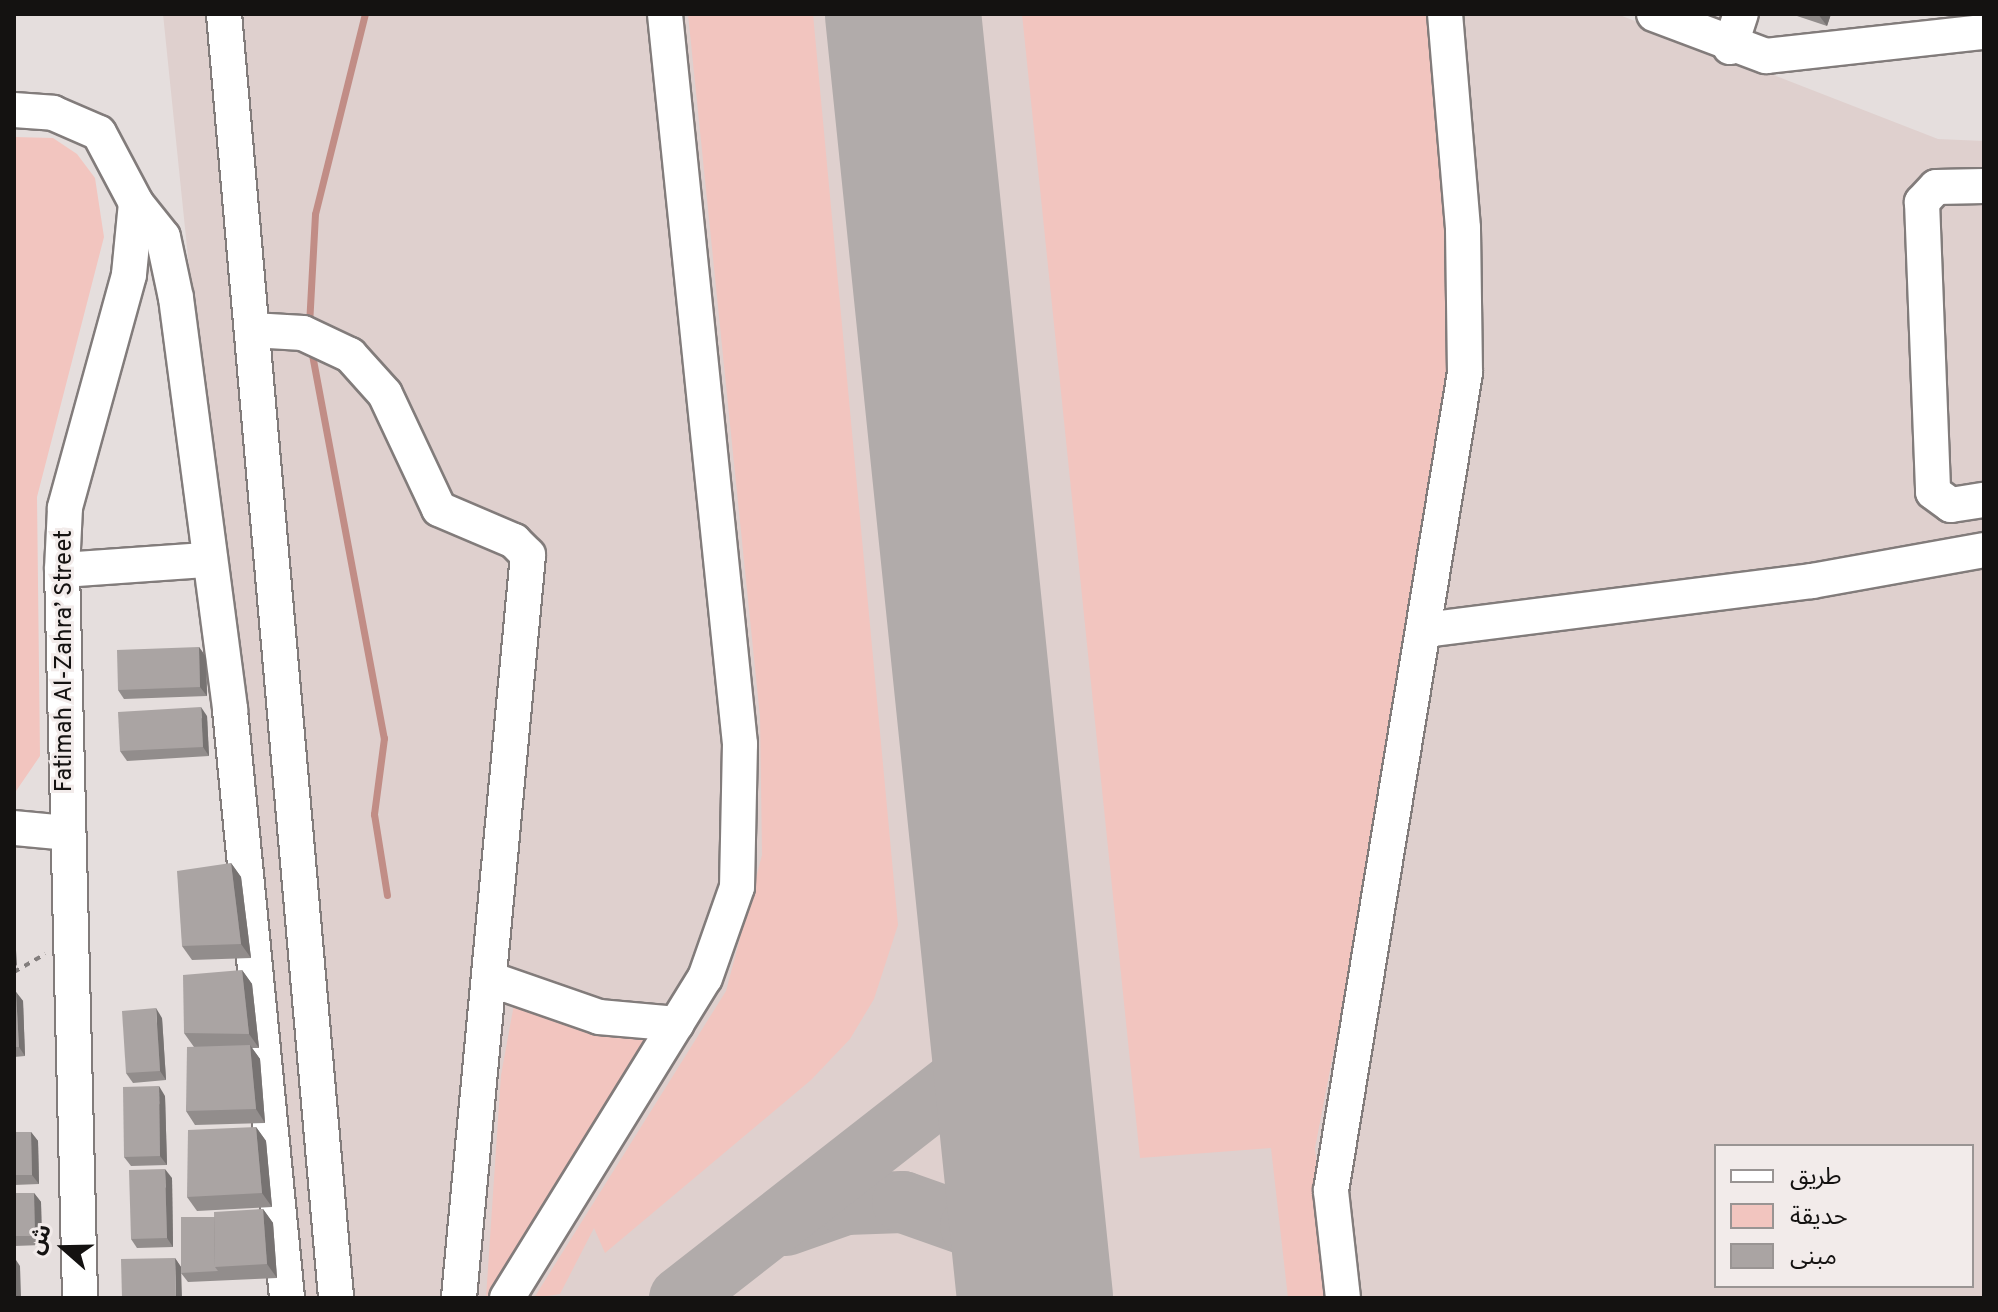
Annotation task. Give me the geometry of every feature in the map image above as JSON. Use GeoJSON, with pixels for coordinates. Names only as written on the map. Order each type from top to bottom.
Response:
{"type":"FeatureCollection","features":[{"type":"Feature","properties":{"kind":"street"},"geometry":{"type":"LineString","coordinates":[[224,14],[336,1298]]}},
{"type":"Feature","properties":{"kind":"street"},"geometry":{"type":"LineString","coordinates":[[507,1298],[710,968],[732,908],[740,744],[665,14]]}},
{"type":"Feature","properties":{"kind":"street"},"geometry":{"type":"LineString","coordinates":[[1343,1298],[1331,1191],[1425,630],[1465,353],[1445,14]]}},
{"type":"Feature","properties":{"kind":"street"},"geometry":{"type":"LineString","coordinates":[[1654,14],[1730,47],[1796,57],[1908,28],[1984,32]]}},
{"type":"Feature","properties":{"kind":"street"},"geometry":{"type":"LineString","coordinates":[[1730,47],[1741,14]]}},
{"type":"Feature","properties":{"kind":"street"},"geometry":{"type":"LineString","coordinates":[[14,110],[53,113],[99,133],[136,203],[168,253],[206,560],[231,725],[287,1298]]}},
{"type":"Feature","properties":{"kind":"street"},"geometry":{"type":"LineString","coordinates":[[1984,186],[1936,187],[1922,213],[1933,492],[1951,505],[1984,500]]}},
{"type":"Feature","properties":{"kind":"street","name":"Fatimah Al-Zahra’ Street"},"geometry":{"type":"LineString","coordinates":[[80,1298],[62,570],[65,508],[129,275],[136,203]]}},
{"type":"Feature","properties":{"kind":"street"},"geometry":{"type":"LineString","coordinates":[[252,330],[303,333],[350,355],[385,394],[439,509],[514,541],[528,555],[459,1298]]}},
{"type":"Feature","properties":{"kind":"street"},"geometry":{"type":"LineString","coordinates":[[1425,630],[1826,580],[1984,550]]}},
{"type":"Feature","properties":{"kind":"street"},"geometry":{"type":"LineString","coordinates":[[62,570],[206,560]]}},
{"type":"Feature","properties":{"kind":"street"},"geometry":{"type":"LineString","coordinates":[[14,828],[68,833]]}},
{"type":"Feature","properties":{"kind":"street"},"geometry":{"type":"LineString","coordinates":[[490,979],[599,1017],[677,1024]]}},
{"type":"Feature","properties":{"kind":"shaded area"},"geometry":{"type":"Polygon","coordinates":[[[163,14],[1617,14],[1938,139],[1984,141],[1984,1298],[295,1298],[163,14]]]}},
{"type":"Feature","properties":{"kind":"green space"},"geometry":{"type":"Polygon","coordinates":[[[688,14],[813,14],[898,925],[874,999],[850,1039],[811,1080],[605,1253],[594,1228],[560,1294],[534,1298],[726,991],[762,855],[760,717],[688,14]]]}},
{"type":"Feature","properties":{"kind":"green space"},"geometry":{"type":"Polygon","coordinates":[[[1022,14],[1448,14],[1471,337],[1315,1148],[1330,1298],[1288,1298],[1271,1148],[1140,1158],[1022,14]]]}},
{"type":"Feature","properties":{"kind":"green space"},"geometry":{"type":"Polygon","coordinates":[[[14,137],[53,138],[77,154],[95,178],[104,237],[37,497],[40,756],[14,794],[14,137]]]}},
{"type":"Feature","properties":{"kind":"green space"},"geometry":{"type":"Polygon","coordinates":[[[515,999],[661,1029],[513,1298],[486,1298],[501,1075],[515,999]]]}},
{"type":"Feature","properties":{"kind":"building"},"geometry":{"type":"Polygon","coordinates":[[[199,647],[200,687],[118,690],[117,650],[199,647]]]}},
{"type":"Feature","properties":{"kind":"building"},"geometry":{"type":"Polygon","coordinates":[[[201,707],[203,747],[120,751],[118,712],[201,707]]]}},
{"type":"Feature","properties":{"kind":"building"},"geometry":{"type":"Polygon","coordinates":[[[231,863],[241,944],[182,946],[177,871],[231,863]]]}},
{"type":"Feature","properties":{"kind":"building"},"geometry":{"type":"Polygon","coordinates":[[[242,970],[249,1034],[184,1033],[183,975],[242,970]]]}},
{"type":"Feature","properties":{"kind":"building"},"geometry":{"type":"Polygon","coordinates":[[[16,992],[19,1047],[14,1047],[16,992]]]}},
{"type":"Feature","properties":{"kind":"building"},"geometry":{"type":"Polygon","coordinates":[[[156,1008],[160,1071],[126,1073],[122,1011],[156,1008]]]}},
{"type":"Feature","properties":{"kind":"building"},"geometry":{"type":"Polygon","coordinates":[[[250,1045],[256,1109],[186,1111],[187,1047],[250,1045]]]}},
{"type":"Feature","properties":{"kind":"building"},"geometry":{"type":"Polygon","coordinates":[[[159,1086],[160,1156],[124,1157],[123,1087],[159,1086]]]}},
{"type":"Feature","properties":{"kind":"building"},"geometry":{"type":"Polygon","coordinates":[[[256,1127],[262,1193],[187,1197],[188,1130],[256,1127]]]}},
{"type":"Feature","properties":{"kind":"building"},"geometry":{"type":"Polygon","coordinates":[[[14,1132],[31,1132],[32,1175],[14,1175],[14,1132]]]}},
{"type":"Feature","properties":{"kind":"building"},"geometry":{"type":"Polygon","coordinates":[[[165,1169],[167,1238],[131,1239],[129,1170],[165,1169]]]}},
{"type":"Feature","properties":{"kind":"building"},"geometry":{"type":"Polygon","coordinates":[[[14,1193],[34,1193],[35,1236],[14,1236],[14,1193]]]}},
{"type":"Feature","properties":{"kind":"building"},"geometry":{"type":"Polygon","coordinates":[[[263,1209],[267,1264],[215,1267],[214,1212],[263,1209]]]}},
{"type":"Feature","properties":{"kind":"building"},"geometry":{"type":"Polygon","coordinates":[[[181,1217],[214,1217],[215,1267],[218,1271],[181,1273],[181,1217]]]}},
{"type":"Feature","properties":{"kind":"building"},"geometry":{"type":"Polygon","coordinates":[[[175,1258],[176,1298],[122,1298],[121,1259],[175,1258]]]}},
{"type":"Feature","properties":{"kind":"waterway"},"geometry":{"type":"LineString","coordinates":[[309,325],[315,214],[365,14]]}},
{"type":"Feature","properties":{"kind":"waterway"},"geometry":{"type":"LineString","coordinates":[[311,349],[384,738],[374,814],[387,895]]}},
{"type":"Feature","properties":{"kind":"taxiway"},"geometry":{"type":"LineString","coordinates":[[680,1298],[1009,1041]]}},
{"type":"Feature","properties":{"kind":"taxiway"},"geometry":{"type":"LineString","coordinates":[[786,1225],[846,1204],[903,1202],[971,1226],[1032,1268]]}},
{"type":"Feature","properties":{"kind":"runway"},"geometry":{"type":"LineString","coordinates":[[903,14],[1035,1298]]}}]}
